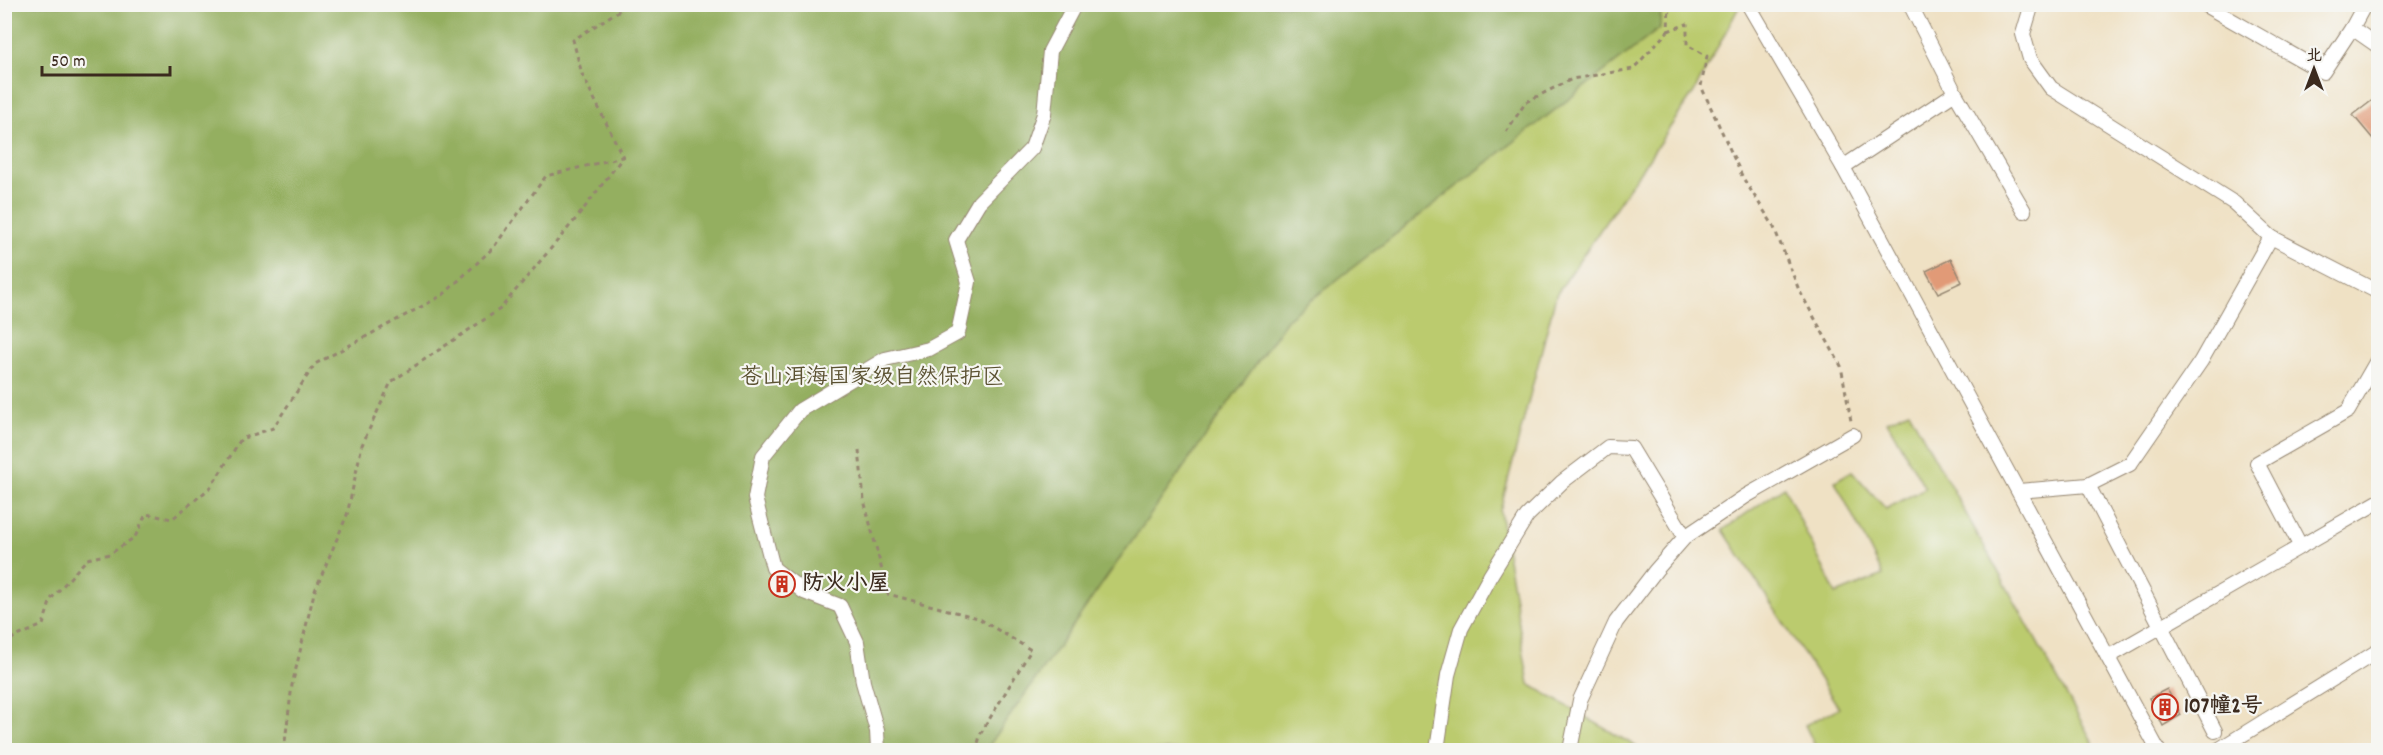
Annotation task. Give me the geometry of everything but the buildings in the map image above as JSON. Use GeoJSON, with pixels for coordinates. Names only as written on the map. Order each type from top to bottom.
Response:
{"type":"FeatureCollection","features":[{"type":"Feature","properties":{"kind":"street"},"geometry":{"type":"LineString","coordinates":[[878,750],[877,731],[863,682],[857,642],[840,606],[804,592],[773,568],[754,498],[763,456],[800,410],[885,359],[929,349],[958,333],[969,282],[956,240],[980,202],[1032,148],[1044,114],[1050,51],[1075,4]]}},
{"type":"Feature","properties":{"kind":"street"},"geometry":{"type":"LineString","coordinates":[[1748,4],[1843,167],[2158,750]]}},
{"type":"Feature","properties":{"kind":"street"},"geometry":{"type":"LineString","coordinates":[[1911,4],[1955,93],[2024,211]]}},
{"type":"Feature","properties":{"kind":"street"},"geometry":{"type":"LineString","coordinates":[[2032,4],[2023,34],[2030,60],[2051,88],[2234,203],[2271,237],[2379,292]]}},
{"type":"Feature","properties":{"kind":"street"},"geometry":{"type":"LineString","coordinates":[[2202,4],[2323,72],[2365,4]]}},
{"type":"Feature","properties":{"kind":"street"},"geometry":{"type":"LineString","coordinates":[[2352,28],[2379,46]]}},
{"type":"Feature","properties":{"kind":"street"},"geometry":{"type":"LineString","coordinates":[[1843,167],[1955,93]]}},
{"type":"Feature","properties":{"kind":"street"},"geometry":{"type":"LineString","coordinates":[[2019,491],[2088,485],[2130,464],[2201,361],[2271,237]]}},
{"type":"Feature","properties":{"kind":"street"},"geometry":{"type":"LineString","coordinates":[[2301,547],[2257,463],[2348,411],[2379,359]]}},
{"type":"Feature","properties":{"kind":"street"},"geometry":{"type":"LineString","coordinates":[[1570,750],[1580,700],[1616,622],[1685,537],[1746,496],[1853,435]]}},
{"type":"Feature","properties":{"kind":"street"},"geometry":{"type":"LineString","coordinates":[[1437,750],[1448,675],[1461,629],[1527,516],[1562,482],[1608,447],[1631,448],[1685,537]]}},
{"type":"Feature","properties":{"kind":"street"},"geometry":{"type":"LineString","coordinates":[[2088,485],[2215,731]]}},
{"type":"Feature","properties":{"kind":"street"},"geometry":{"type":"LineString","coordinates":[[2108,657],[2379,502]]}},
{"type":"Feature","properties":{"kind":"street"},"geometry":{"type":"LineString","coordinates":[[2218,750],[2379,651]]}},
{"type":"Feature","properties":{"kind":"path"},"geometry":{"type":"LineString","coordinates":[[623,157],[582,74],[573,40],[623,8],[624,4]]}},
{"type":"Feature","properties":{"kind":"path"},"geometry":{"type":"LineString","coordinates":[[1668,31],[1669,4]]}},
{"type":"Feature","properties":{"kind":"path"},"geometry":{"type":"LineString","coordinates":[[1506,132],[1526,102],[1572,79],[1633,69],[1668,31],[1687,24],[1687,45],[1707,56],[1701,86],[1743,178],[1773,225],[1799,290],[1841,366],[1853,435]]}},
{"type":"Feature","properties":{"kind":"path"},"geometry":{"type":"LineString","coordinates":[[4,646],[13,638],[43,625],[51,600],[87,558],[110,554],[135,537],[146,514],[172,519],[211,487],[241,439],[273,428],[315,364],[443,295],[493,248],[546,176],[623,157]]}},
{"type":"Feature","properties":{"kind":"path"},"geometry":{"type":"LineString","coordinates":[[284,750],[292,685],[314,593],[347,515],[362,445],[391,382],[500,309],[579,215],[623,157]]}},
{"type":"Feature","properties":{"kind":"path"},"geometry":{"type":"LineString","coordinates":[[859,450],[864,500],[888,594],[978,618],[1031,650],[981,734],[976,750]]}},
{"type":"Feature","properties":{"kind":"green space","name":"苍山洱海国家级自然保护区"},"geometry":{"type":"Polygon","coordinates":[[[4,5],[1740,5],[1694,92],[1556,295],[1500,511],[1529,684],[1642,750],[5,750],[4,5]]]}},
{"type":"Feature","properties":{"kind":"green space","name":"苍山洱海国家级自然保护区"},"geometry":{"type":"Polygon","coordinates":[[[4,5],[1661,5],[1660,28],[1288,318],[986,750],[5,750],[4,5]]]}},
{"type":"Feature","properties":{"kind":"green space"},"geometry":{"type":"Polygon","coordinates":[[[1909,411],[2097,750],[1817,750],[1805,725],[1839,708],[1723,530],[1784,487],[1836,594],[1883,575],[1835,481],[1852,471],[1886,509],[1925,488],[1887,421],[1909,411]]]}},
{"type":"Feature","properties":{"kind":"place","name":"防火小屋"},"geometry":{"type":"Point","coordinates":[782,584]}},
{"type":"Feature","properties":{"kind":"place","name":"107幢2号"},"geometry":{"type":"Point","coordinates":[2165,707]}}]}
